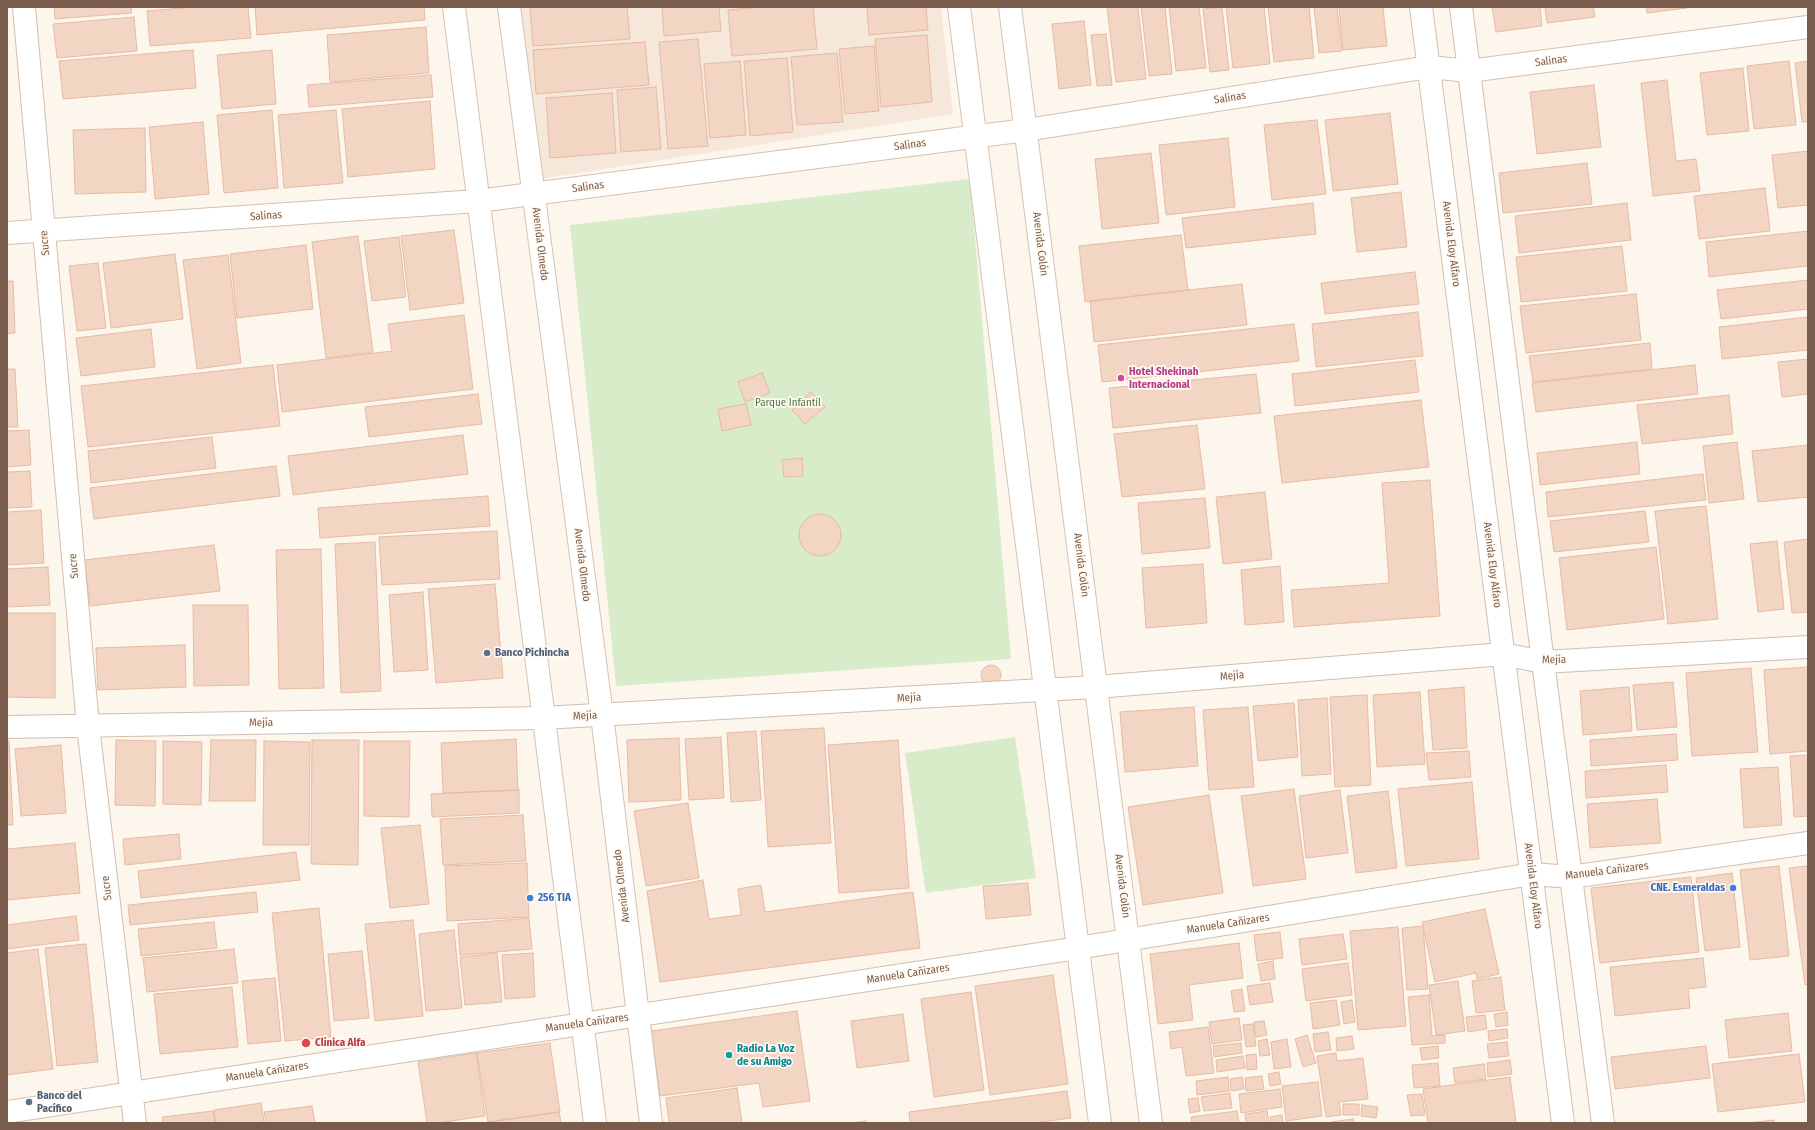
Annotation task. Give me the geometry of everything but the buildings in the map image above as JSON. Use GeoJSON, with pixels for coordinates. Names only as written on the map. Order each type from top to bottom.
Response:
{"type":"FeatureCollection","features":[{"type":"Feature","properties":{"kind":"street","name":"Sucre"},"geometry":{"type":"LineString","coordinates":[[24,7],[88,726],[130,1093],[135,1123]]}},
{"type":"Feature","properties":{"kind":"street"},"geometry":{"type":"LineString","coordinates":[[454,7],[595,1123]]}},
{"type":"Feature","properties":{"kind":"street","name":"Avenida Olmedo"},"geometry":{"type":"LineString","coordinates":[[509,7],[602,715],[651,1123]]}},
{"type":"Feature","properties":{"kind":"street"},"geometry":{"type":"LineString","coordinates":[[959,7],[1100,1123]]}},
{"type":"Feature","properties":{"kind":"street","name":"Avenida Colón"},"geometry":{"type":"LineString","coordinates":[[1010,7],[1151,1123]]}},
{"type":"Feature","properties":{"kind":"street","name":"Avenida Eloy Alfaro"},"geometry":{"type":"LineString","coordinates":[[1421,7],[1563,1123]]}},
{"type":"Feature","properties":{"kind":"street"},"geometry":{"type":"LineString","coordinates":[[1461,7],[1543,662],[1603,1123]]}},
{"type":"Feature","properties":{"kind":"street","name":"Salinas"},"geometry":{"type":"LineString","coordinates":[[7,233],[44,232],[478,201],[1026,130],[1429,67],[1469,71],[1808,27]]}},
{"type":"Feature","properties":{"kind":"street","name":"Mejía"},"geometry":{"type":"LineString","coordinates":[[7,727],[543,718],[1096,688],[1503,654],[1543,662],[1808,647]]}},
{"type":"Feature","properties":{"kind":"street","name":"Manuela Cañizares"},"geometry":{"type":"LineString","coordinates":[[7,1112],[1078,948],[1532,874],[1571,877],[1808,843]]}},
{"type":"Feature","properties":{"kind":"shaded area"},"geometry":{"type":"Polygon","coordinates":[[[519,7],[941,7],[953,114],[541,179],[519,7]]]}},
{"type":"Feature","properties":{"kind":"green space","name":"Parque Infantil"},"geometry":{"type":"Polygon","coordinates":[[[970,179],[1011,659],[616,686],[570,225],[970,179]]]}},
{"type":"Feature","properties":{"kind":"green space"},"geometry":{"type":"Polygon","coordinates":[[[1015,737],[1036,878],[926,893],[905,753],[1015,737]]]}},
{"type":"Feature","properties":{"kind":"place","name":"Hotel Shekinah Internacional"},"geometry":{"type":"Point","coordinates":[1121,378]}},
{"type":"Feature","properties":{"kind":"place","name":"Banco Pichincha"},"geometry":{"type":"Point","coordinates":[487,653]}},
{"type":"Feature","properties":{"kind":"place","name":"CNE. Esmeraldas"},"geometry":{"type":"Point","coordinates":[1733,888]}},
{"type":"Feature","properties":{"kind":"place","name":"256 TIA"},"geometry":{"type":"Point","coordinates":[530,898]}},
{"type":"Feature","properties":{"kind":"place","name":"Clínica Alfa"},"geometry":{"type":"Point","coordinates":[306,1043]}},
{"type":"Feature","properties":{"kind":"place","name":"Radio La Voz de su Amigo"},"geometry":{"type":"Point","coordinates":[729,1055]}},
{"type":"Feature","properties":{"kind":"place","name":"Banco del Pacífico"},"geometry":{"type":"Point","coordinates":[29,1102]}}]}
